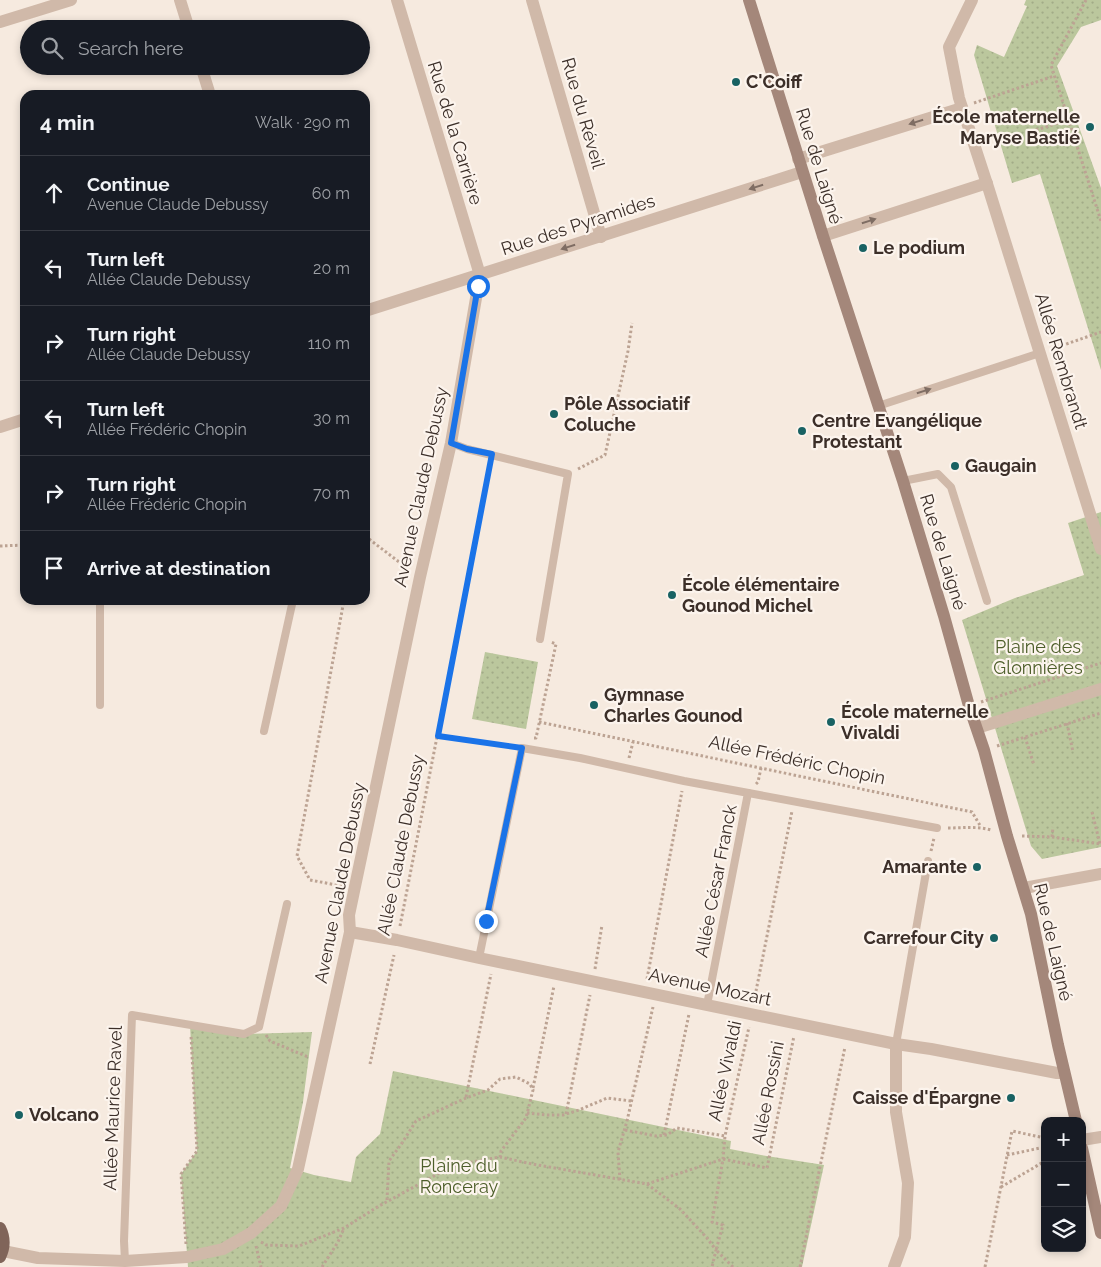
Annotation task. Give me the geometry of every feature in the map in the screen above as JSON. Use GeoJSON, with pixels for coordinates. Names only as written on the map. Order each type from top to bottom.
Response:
{"type":"FeatureCollection","features":[{"type":"Feature","properties":{"kind":"main road"},"geometry":{"type":"LineString","coordinates":[[0,1228],[4,1239],[2,1254]]}},
{"type":"Feature","properties":{"kind":"street"},"geometry":{"type":"LineString","coordinates":[[0,22],[71,0]]}},
{"type":"Feature","properties":{"kind":"street"},"geometry":{"type":"LineString","coordinates":[[180,0],[186,20]]}},
{"type":"Feature","properties":{"kind":"street","name":"Rue de la Carrière"},"geometry":{"type":"LineString","coordinates":[[397,0],[480,276]]}},
{"type":"Feature","properties":{"kind":"street","name":"Rue du Réveil"},"geometry":{"type":"LineString","coordinates":[[532,0],[601,236]]}},
{"type":"Feature","properties":{"kind":"street","name":"Rue de Laigné"},"geometry":{"type":"LineString","coordinates":[[749,0],[798,160],[903,480],[969,706],[984,750],[1007,836],[1032,914],[1064,1073],[1075,1117]]}},
{"type":"Feature","properties":{"kind":"street","name":"Allée Rembrandt"},"geometry":{"type":"LineString","coordinates":[[972,0],[949,47],[959,98],[1101,549]]}},
{"type":"Feature","properties":{"kind":"street"},"geometry":{"type":"LineString","coordinates":[[203,75],[208,90]]}},
{"type":"Feature","properties":{"kind":"street"},"geometry":{"type":"LineString","coordinates":[[798,160],[962,108]]}},
{"type":"Feature","properties":{"kind":"street","name":"Rue des Pyramides"},"geometry":{"type":"LineString","coordinates":[[370,309],[802,172]]}},
{"type":"Feature","properties":{"kind":"street"},"geometry":{"type":"LineString","coordinates":[[823,236],[987,183]]}},
{"type":"Feature","properties":{"kind":"street","name":"Avenue Claude Debussy"},"geometry":{"type":"LineString","coordinates":[[2,1254],[38,1258],[133,1263],[187,1257],[223,1249],[251,1233],[281,1206],[298,1169],[350,932],[349,915],[420,578],[451,443],[480,276]]}},
{"type":"Feature","properties":{"kind":"street"},"geometry":{"type":"LineString","coordinates":[[0,427],[20,421]]}},
{"type":"Feature","properties":{"kind":"street"},"geometry":{"type":"LineString","coordinates":[[977,728],[1101,688]]}},
{"type":"Feature","properties":{"kind":"street"},"geometry":{"type":"LineString","coordinates":[[1024,888],[1101,874]]}},
{"type":"Feature","properties":{"kind":"street","name":"Avenue Mozart"},"geometry":{"type":"LineString","coordinates":[[350,932],[397,940],[896,1044],[1064,1073]]}},
{"type":"Feature","properties":{"kind":"street"},"geometry":{"type":"LineString","coordinates":[[894,1267],[905,1237],[908,1184],[896,1112],[896,1044]]}},
{"type":"Feature","properties":{"kind":"street"},"geometry":{"type":"LineString","coordinates":[[1086,1139],[1101,1137]]}},
{"type":"Feature","properties":{"kind":"street"},"geometry":{"type":"LineString","coordinates":[[1085,1162],[1101,1233]]}},
{"type":"Feature","properties":{"kind":"lane"},"geometry":{"type":"LineString","coordinates":[[878,406],[1040,353]]}},
{"type":"Feature","properties":{"kind":"lane"},"geometry":{"type":"LineString","coordinates":[[451,443],[467,449],[568,474],[540,639]]}},
{"type":"Feature","properties":{"kind":"lane"},"geometry":{"type":"LineString","coordinates":[[903,480],[938,474],[951,487],[987,601]]}},
{"type":"Feature","properties":{"kind":"lane"},"geometry":{"type":"LineString","coordinates":[[100,605],[100,705]]}},
{"type":"Feature","properties":{"kind":"lane"},"geometry":{"type":"LineString","coordinates":[[264,731],[292,605]]}},
{"type":"Feature","properties":{"kind":"lane"},"geometry":{"type":"LineString","coordinates":[[479,958],[522,748],[580,758],[684,781],[937,828]]}},
{"type":"Feature","properties":{"kind":"lane","name":"Allée César Franck"},"geometry":{"type":"LineString","coordinates":[[707,1005],[748,793]]}},
{"type":"Feature","properties":{"kind":"lane"},"geometry":{"type":"LineString","coordinates":[[896,1044],[928,861]]}},
{"type":"Feature","properties":{"kind":"lane"},"geometry":{"type":"LineString","coordinates":[[259,1027],[287,904]]}},
{"type":"Feature","properties":{"kind":"lane","name":"Allée Maurice Ravel"},"geometry":{"type":"LineString","coordinates":[[133,1263],[124,1241],[132,1015],[244,1034],[259,1027]]}},
{"type":"Feature","properties":{"kind":"path"},"geometry":{"type":"LineString","coordinates":[[1086,0],[1051,65],[1101,221]]}},
{"type":"Feature","properties":{"kind":"path"},"geometry":{"type":"LineString","coordinates":[[962,108],[1054,76]]}},
{"type":"Feature","properties":{"kind":"path"},"geometry":{"type":"LineString","coordinates":[[1036,130],[1068,120]]}},
{"type":"Feature","properties":{"kind":"path"},"geometry":{"type":"LineString","coordinates":[[568,474],[605,455],[628,351],[632,323]]}},
{"type":"Feature","properties":{"kind":"path"},"geometry":{"type":"LineString","coordinates":[[1040,353],[1101,332]]}},
{"type":"Feature","properties":{"kind":"path","name":"Allée Claude Debussy"},"geometry":{"type":"LineString","coordinates":[[370,1064],[438,736],[492,454]]}},
{"type":"Feature","properties":{"kind":"path"},"geometry":{"type":"LineString","coordinates":[[370,540],[420,578]]}},
{"type":"Feature","properties":{"kind":"path"},"geometry":{"type":"LineString","coordinates":[[0,546],[20,545]]}},
{"type":"Feature","properties":{"kind":"path"},"geometry":{"type":"LineString","coordinates":[[343,605],[297,856],[310,880],[355,888]]}},
{"type":"Feature","properties":{"kind":"path"},"geometry":{"type":"LineString","coordinates":[[438,736],[522,748],[525,737],[536,738],[556,644],[540,639]]}},
{"type":"Feature","properties":{"kind":"path"},"geometry":{"type":"LineString","coordinates":[[969,706],[1101,663]]}},
{"type":"Feature","properties":{"kind":"path"},"geometry":{"type":"LineString","coordinates":[[984,750],[1101,713]]}},
{"type":"Feature","properties":{"kind":"path","name":"Allée Frédéric Chopin"},"geometry":{"type":"LineString","coordinates":[[540,722],[972,812],[981,827]]}},
{"type":"Feature","properties":{"kind":"path"},"geometry":{"type":"LineString","coordinates":[[1067,723],[1073,752]]}},
{"type":"Feature","properties":{"kind":"path"},"geometry":{"type":"LineString","coordinates":[[1025,737],[1034,765]]}},
{"type":"Feature","properties":{"kind":"path"},"geometry":{"type":"LineString","coordinates":[[620,1180],[618,1152],[631,1101],[684,781]]}},
{"type":"Feature","properties":{"kind":"path","name":"Allée Vivaldi"},"geometry":{"type":"LineString","coordinates":[[716,1250],[723,1225],[712,1222],[725,1136],[752,1014],[794,801]]}},
{"type":"Feature","properties":{"kind":"path"},"geometry":{"type":"LineString","coordinates":[[1092,812],[1101,844]]}},
{"type":"Feature","properties":{"kind":"path","name":"Allée Frédéric Chopin"},"geometry":{"type":"LineString","coordinates":[[947,828],[981,827],[1007,836],[1052,837],[1101,844]]}},
{"type":"Feature","properties":{"kind":"path"},"geometry":{"type":"LineString","coordinates":[[1052,837],[1053,827]]}},
{"type":"Feature","properties":{"kind":"path"},"geometry":{"type":"LineString","coordinates":[[928,861],[937,828]]}},
{"type":"Feature","properties":{"kind":"path"},"geometry":{"type":"LineString","coordinates":[[566,1114],[593,981],[602,924]]}},
{"type":"Feature","properties":{"kind":"path"},"geometry":{"type":"LineString","coordinates":[[466,1098],[494,961]]}},
{"type":"Feature","properties":{"kind":"path"},"geometry":{"type":"LineString","coordinates":[[500,1158],[501,1151],[526,1118],[557,974]]}},
{"type":"Feature","properties":{"kind":"path"},"geometry":{"type":"LineString","coordinates":[[664,1135],[692,1002]]}},
{"type":"Feature","properties":{"kind":"path","name":"Allée Rossini"},"geometry":{"type":"LineString","coordinates":[[723,1159],[767,1168],[796,1023]]}},
{"type":"Feature","properties":{"kind":"path"},"geometry":{"type":"LineString","coordinates":[[187,1257],[181,1174],[197,1151],[190,1025]]}},
{"type":"Feature","properties":{"kind":"path"},"geometry":{"type":"LineString","coordinates":[[259,1027],[270,1041],[321,1062]]}},
{"type":"Feature","properties":{"kind":"path"},"geometry":{"type":"LineString","coordinates":[[800,1267],[848,1034]]}},
{"type":"Feature","properties":{"kind":"path"},"geometry":{"type":"LineString","coordinates":[[387,1201],[389,1161],[416,1121],[488,1090],[500,1079],[516,1077],[530,1084],[533,1090]]}},
{"type":"Feature","properties":{"kind":"path"},"geometry":{"type":"LineString","coordinates":[[527,1113],[546,1115],[566,1114],[607,1098],[631,1101]]}},
{"type":"Feature","properties":{"kind":"path"},"geometry":{"type":"LineString","coordinates":[[625,1130],[656,1136],[667,1135],[677,1128],[725,1136]]}},
{"type":"Feature","properties":{"kind":"path"},"geometry":{"type":"LineString","coordinates":[[984,1267],[1012,1131],[1041,1137]]}},
{"type":"Feature","properties":{"kind":"path"},"geometry":{"type":"LineString","coordinates":[[1007,1155],[1041,1148]]}},
{"type":"Feature","properties":{"kind":"path"},"geometry":{"type":"LineString","coordinates":[[251,1233],[266,1245],[299,1246],[344,1228],[387,1201],[445,1170],[472,1162],[500,1158],[648,1184],[723,1159]]}},
{"type":"Feature","properties":{"kind":"path"},"geometry":{"type":"LineString","coordinates":[[1000,1187],[1043,1162]]}},
{"type":"Feature","properties":{"kind":"path"},"geometry":{"type":"LineString","coordinates":[[648,1184],[680,1209],[733,1267]]}},
{"type":"Feature","properties":{"kind":"path"},"geometry":{"type":"LineString","coordinates":[[322,1267],[338,1242],[344,1228]]}},
{"type":"Feature","properties":{"kind":"path"},"geometry":{"type":"LineString","coordinates":[[251,1233],[261,1267]]}},
{"type":"Feature","properties":{"kind":"path"},"geometry":{"type":"LineString","coordinates":[[712,1267],[716,1250]]}},
{"type":"Feature","properties":{"kind":"green space"},"geometry":{"type":"Polygon","coordinates":[[[1026,0],[1101,0],[1101,20],[1081,27],[1057,66],[1101,188],[1101,370],[1040,174],[1012,183],[974,55],[977,45],[1004,57],[1027,6],[1024,5],[1026,0]]]}},
{"type":"Feature","properties":{"kind":"green space","name":"Plaine des Glonnières"},"geometry":{"type":"Polygon","coordinates":[[[1101,512],[1101,847],[1042,859],[1031,846],[962,620],[1015,598],[1084,575],[1068,523],[1101,512]]]}},
{"type":"Feature","properties":{"kind":"green space"},"geometry":{"type":"Polygon","coordinates":[[[485,652],[538,662],[526,729],[472,719],[485,652]]]}},
{"type":"Feature","properties":{"kind":"green space","name":"Plaine du Ronceray"},"geometry":{"type":"Polygon","coordinates":[[[190,1025],[244,1034],[312,1032],[303,1102],[290,1168],[314,1175],[351,1182],[356,1157],[380,1134],[393,1071],[731,1141],[730,1149],[824,1165],[802,1267],[188,1267],[181,1174],[197,1151],[190,1025]]]}},
{"type":"Feature","properties":{"kind":"place","name":"C'Coiff"},"geometry":{"type":"Point","coordinates":[736,82]}},
{"type":"Feature","properties":{"kind":"place","name":"École maternelle Maryse Bastié"},"geometry":{"type":"Point","coordinates":[1090,127]}},
{"type":"Feature","properties":{"kind":"place","name":"Le podium"},"geometry":{"type":"Point","coordinates":[863,248]}},
{"type":"Feature","properties":{"kind":"place","name":"Pôle Associatif Coluche"},"geometry":{"type":"Point","coordinates":[554,414]}},
{"type":"Feature","properties":{"kind":"place","name":"Centre Evangélique Protestant"},"geometry":{"type":"Point","coordinates":[802,431]}},
{"type":"Feature","properties":{"kind":"place","name":"Gaugain"},"geometry":{"type":"Point","coordinates":[955,466]}},
{"type":"Feature","properties":{"kind":"place","name":"École élémentaire Gounod Michel"},"geometry":{"type":"Point","coordinates":[672,595]}},
{"type":"Feature","properties":{"kind":"place","name":"Gymnase Charles Gounod"},"geometry":{"type":"Point","coordinates":[594,705]}},
{"type":"Feature","properties":{"kind":"place","name":"École maternelle Vivaldi"},"geometry":{"type":"Point","coordinates":[831,722]}},
{"type":"Feature","properties":{"kind":"place","name":"Amarante"},"geometry":{"type":"Point","coordinates":[977,867]}},
{"type":"Feature","properties":{"kind":"place","name":"Carrefour City"},"geometry":{"type":"Point","coordinates":[994,938]}},
{"type":"Feature","properties":{"kind":"place","name":"Caisse d'Épargne"},"geometry":{"type":"Point","coordinates":[1011,1098]}},
{"type":"Feature","properties":{"kind":"place","name":"Volcano"},"geometry":{"type":"Point","coordinates":[19,1115]}},
{"type":"Feature","properties":{"kind":"route"},"geometry":{"type":"LineString","coordinates":[[478,286],[451,443],[467,449],[492,454],[438,736],[522,748],[486,921]]}}]}
